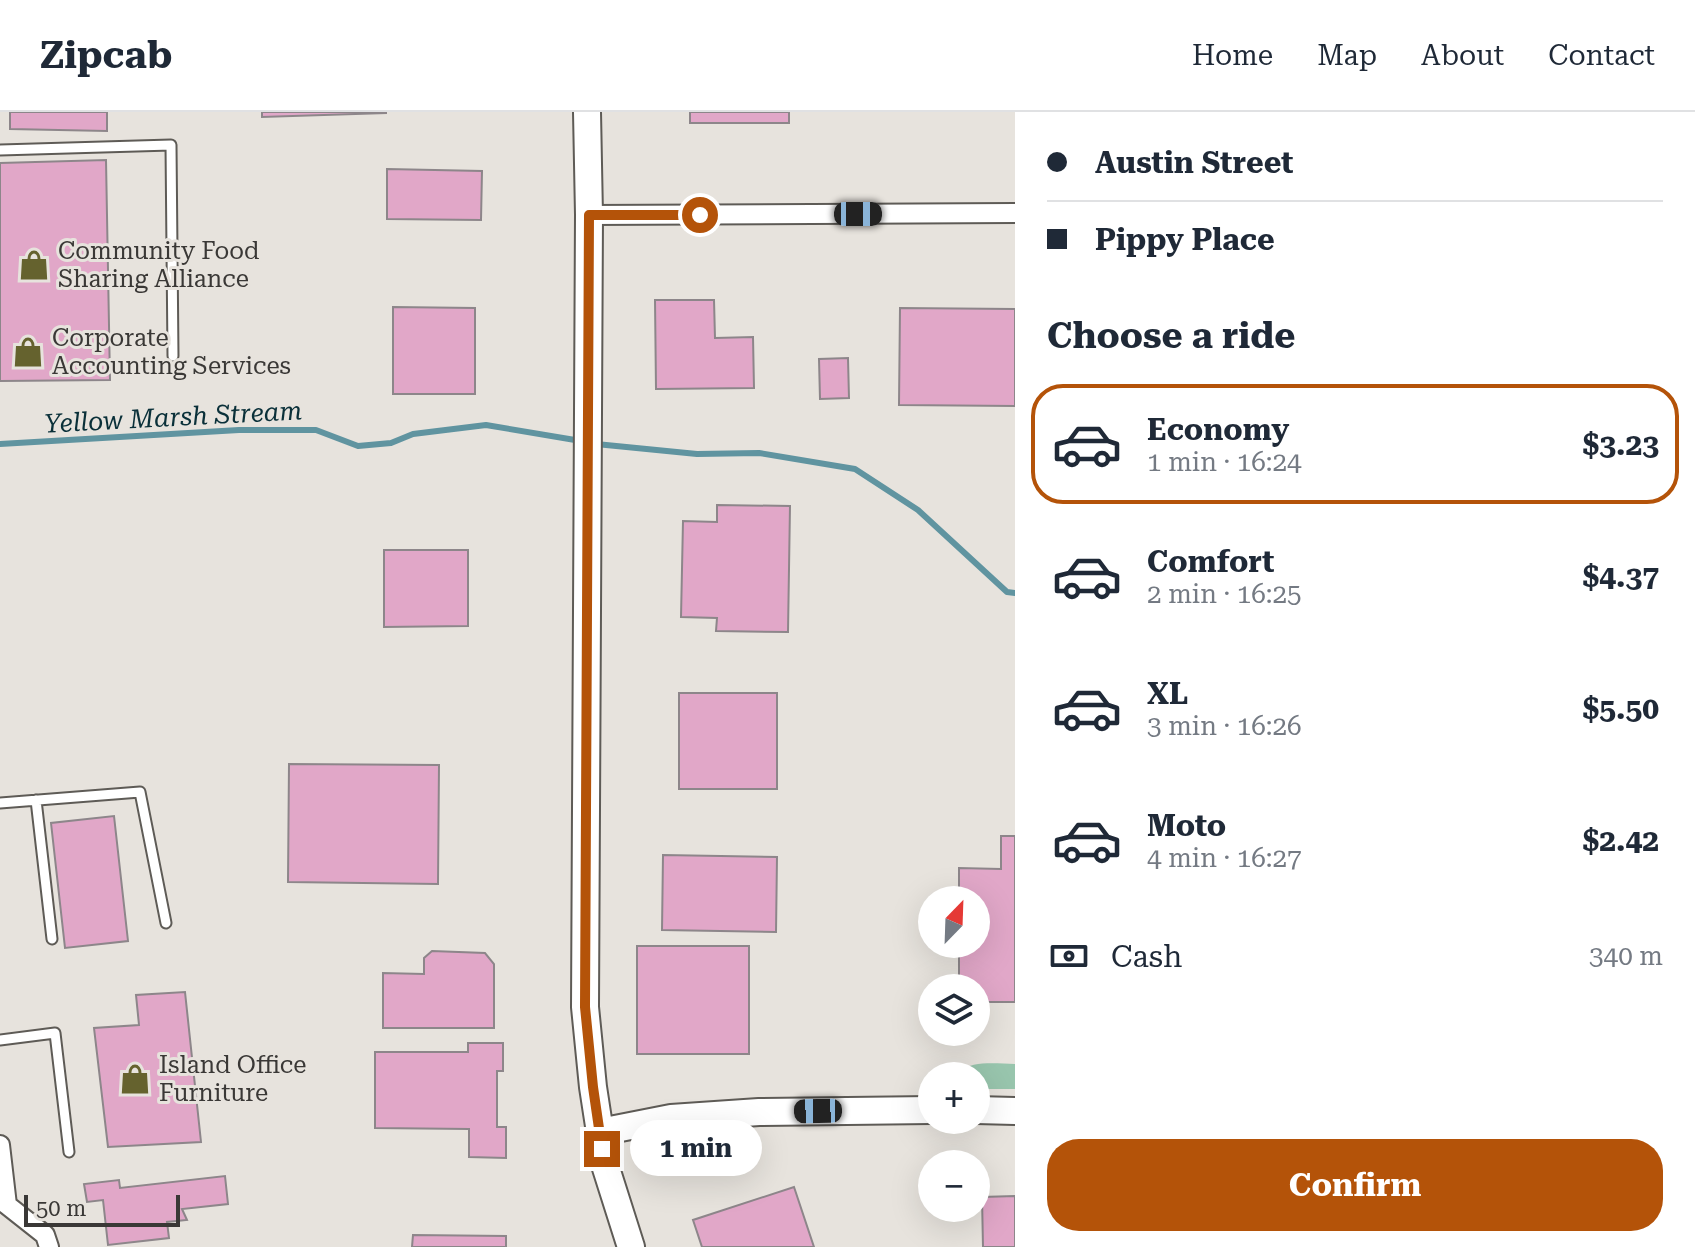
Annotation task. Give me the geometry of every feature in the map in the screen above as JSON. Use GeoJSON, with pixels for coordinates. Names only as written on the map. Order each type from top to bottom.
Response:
{"type":"FeatureCollection","features":[{"type":"Feature","properties":{"kind":"street"},"geometry":{"type":"LineString","coordinates":[[587,112],[585,1007],[593,1087],[608,1175],[631,1247]]}},
{"type":"Feature","properties":{"kind":"street"},"geometry":{"type":"LineString","coordinates":[[589,215],[1015,213]]}},
{"type":"Feature","properties":{"kind":"street"},"geometry":{"type":"LineString","coordinates":[[600,1132],[671,1118],[759,1112],[918,1110]]}},
{"type":"Feature","properties":{"kind":"street"},"geometry":{"type":"LineString","coordinates":[[990,1110],[1015,1111]]}},
{"type":"Feature","properties":{"kind":"street"},"geometry":{"type":"LineString","coordinates":[[0,1145],[4,1209],[45,1235],[49,1247]]}},
{"type":"Feature","properties":{"kind":"lane"},"geometry":{"type":"LineString","coordinates":[[0,150],[171,145],[173,356]]}},
{"type":"Feature","properties":{"kind":"lane"},"geometry":{"type":"LineString","coordinates":[[0,803],[140,792],[166,923]]}},
{"type":"Feature","properties":{"kind":"lane"},"geometry":{"type":"LineString","coordinates":[[36,800],[52,939]]}},
{"type":"Feature","properties":{"kind":"lane"},"geometry":{"type":"LineString","coordinates":[[0,1040],[55,1033],[69,1152]]}},
{"type":"Feature","properties":{"kind":"green space"},"geometry":{"type":"Polygon","coordinates":[[[990,1064],[1015,1064],[1015,1089],[990,1089],[990,1064]]]}},
{"type":"Feature","properties":{"kind":"building"},"geometry":{"type":"Polygon","coordinates":[[[10,112],[107,112],[107,131],[10,129],[10,112]]]}},
{"type":"Feature","properties":{"kind":"building"},"geometry":{"type":"Polygon","coordinates":[[[262,112],[386,112],[386,113],[262,117],[262,112]]]}},
{"type":"Feature","properties":{"kind":"building"},"geometry":{"type":"Polygon","coordinates":[[[690,112],[789,112],[789,123],[690,123],[690,112]]]}},
{"type":"Feature","properties":{"kind":"building"},"geometry":{"type":"Polygon","coordinates":[[[106,160],[110,380],[0,381],[0,163],[106,160]]]}},
{"type":"Feature","properties":{"kind":"building"},"geometry":{"type":"Polygon","coordinates":[[[387,169],[482,171],[481,220],[387,219],[387,169]]]}},
{"type":"Feature","properties":{"kind":"building"},"geometry":{"type":"Polygon","coordinates":[[[655,300],[714,300],[715,338],[753,337],[754,388],[656,389],[655,300]]]}},
{"type":"Feature","properties":{"kind":"building"},"geometry":{"type":"Polygon","coordinates":[[[393,307],[475,308],[475,394],[393,394],[393,307]]]}},
{"type":"Feature","properties":{"kind":"building"},"geometry":{"type":"Polygon","coordinates":[[[900,308],[1015,309],[1015,406],[899,405],[900,308]]]}},
{"type":"Feature","properties":{"kind":"building"},"geometry":{"type":"Polygon","coordinates":[[[848,358],[849,398],[820,399],[819,359],[848,358]]]}},
{"type":"Feature","properties":{"kind":"building"},"geometry":{"type":"Polygon","coordinates":[[[717,505],[790,506],[788,632],[716,631],[717,618],[681,617],[683,521],[717,522],[717,505]]]}},
{"type":"Feature","properties":{"kind":"building"},"geometry":{"type":"Polygon","coordinates":[[[384,550],[468,550],[468,626],[384,627],[384,550]]]}},
{"type":"Feature","properties":{"kind":"building"},"geometry":{"type":"Polygon","coordinates":[[[679,693],[777,693],[777,789],[679,789],[679,693]]]}},
{"type":"Feature","properties":{"kind":"building"},"geometry":{"type":"Polygon","coordinates":[[[289,764],[439,765],[438,884],[288,882],[289,764]]]}},
{"type":"Feature","properties":{"kind":"building"},"geometry":{"type":"Polygon","coordinates":[[[114,816],[128,941],[65,948],[51,823],[114,816]]]}},
{"type":"Feature","properties":{"kind":"building"},"geometry":{"type":"Polygon","coordinates":[[[1001,836],[1015,836],[1015,1002],[990,1002],[990,974],[959,974],[959,958],[990,958],[990,886],[959,886],[959,868],[1001,869],[1001,836]]]}},
{"type":"Feature","properties":{"kind":"building"},"geometry":{"type":"Polygon","coordinates":[[[663,855],[777,857],[776,932],[662,930],[663,855]]]}},
{"type":"Feature","properties":{"kind":"building"},"geometry":{"type":"Polygon","coordinates":[[[637,946],[749,946],[749,1054],[637,1054],[637,946]]]}},
{"type":"Feature","properties":{"kind":"building"},"geometry":{"type":"Polygon","coordinates":[[[432,951],[485,953],[494,964],[494,1028],[383,1028],[383,973],[424,974],[424,958],[432,951]]]}},
{"type":"Feature","properties":{"kind":"building"},"geometry":{"type":"Polygon","coordinates":[[[185,992],[201,1142],[108,1147],[94,1028],[139,1025],[136,995],[185,992]]]}},
{"type":"Feature","properties":{"kind":"building"},"geometry":{"type":"Polygon","coordinates":[[[468,1043],[503,1043],[503,1071],[497,1071],[497,1127],[506,1127],[506,1158],[469,1157],[469,1129],[375,1128],[375,1052],[468,1052],[468,1043]]]}},
{"type":"Feature","properties":{"kind":"building"},"geometry":{"type":"Polygon","coordinates":[[[225,1176],[228,1204],[182,1209],[187,1220],[167,1222],[169,1238],[108,1245],[103,1200],[87,1202],[84,1184],[119,1180],[120,1188],[225,1176]]]}},
{"type":"Feature","properties":{"kind":"building"},"geometry":{"type":"Polygon","coordinates":[[[794,1187],[814,1247],[702,1247],[693,1220],[794,1187]]]}},
{"type":"Feature","properties":{"kind":"building"},"geometry":{"type":"Polygon","coordinates":[[[1015,1196],[1015,1247],[983,1247],[982,1222],[990,1222],[990,1197],[1015,1196]]]}},
{"type":"Feature","properties":{"kind":"building"},"geometry":{"type":"Polygon","coordinates":[[[413,1235],[506,1236],[506,1247],[412,1247],[413,1235]]]}},
{"type":"Feature","properties":{"kind":"waterway","name":"Yellow Marsh Stream"},"geometry":{"type":"LineString","coordinates":[[0,444],[239,430],[316,430],[358,446],[391,443],[413,434],[486,425],[581,441]]}},
{"type":"Feature","properties":{"kind":"waterway","name":"Yellow Marsh Stream"},"geometry":{"type":"LineString","coordinates":[[596,444],[697,454],[759,453],[855,469],[918,510],[1007,592],[1015,593]]}},
{"type":"Feature","properties":{"kind":"place","name":"Community Food Sharing Alliance"},"geometry":{"type":"Point","coordinates":[34,265]}},
{"type":"Feature","properties":{"kind":"place","name":"Corporate Accounting Services"},"geometry":{"type":"Point","coordinates":[28,352]}},
{"type":"Feature","properties":{"kind":"place","name":"Island Office Furniture"},"geometry":{"type":"Point","coordinates":[135,1079]}},
{"type":"Feature","properties":{"kind":"route"},"geometry":{"type":"LineString","coordinates":[[602,1149],[585,1007],[589,215],[700,215]]}}]}
